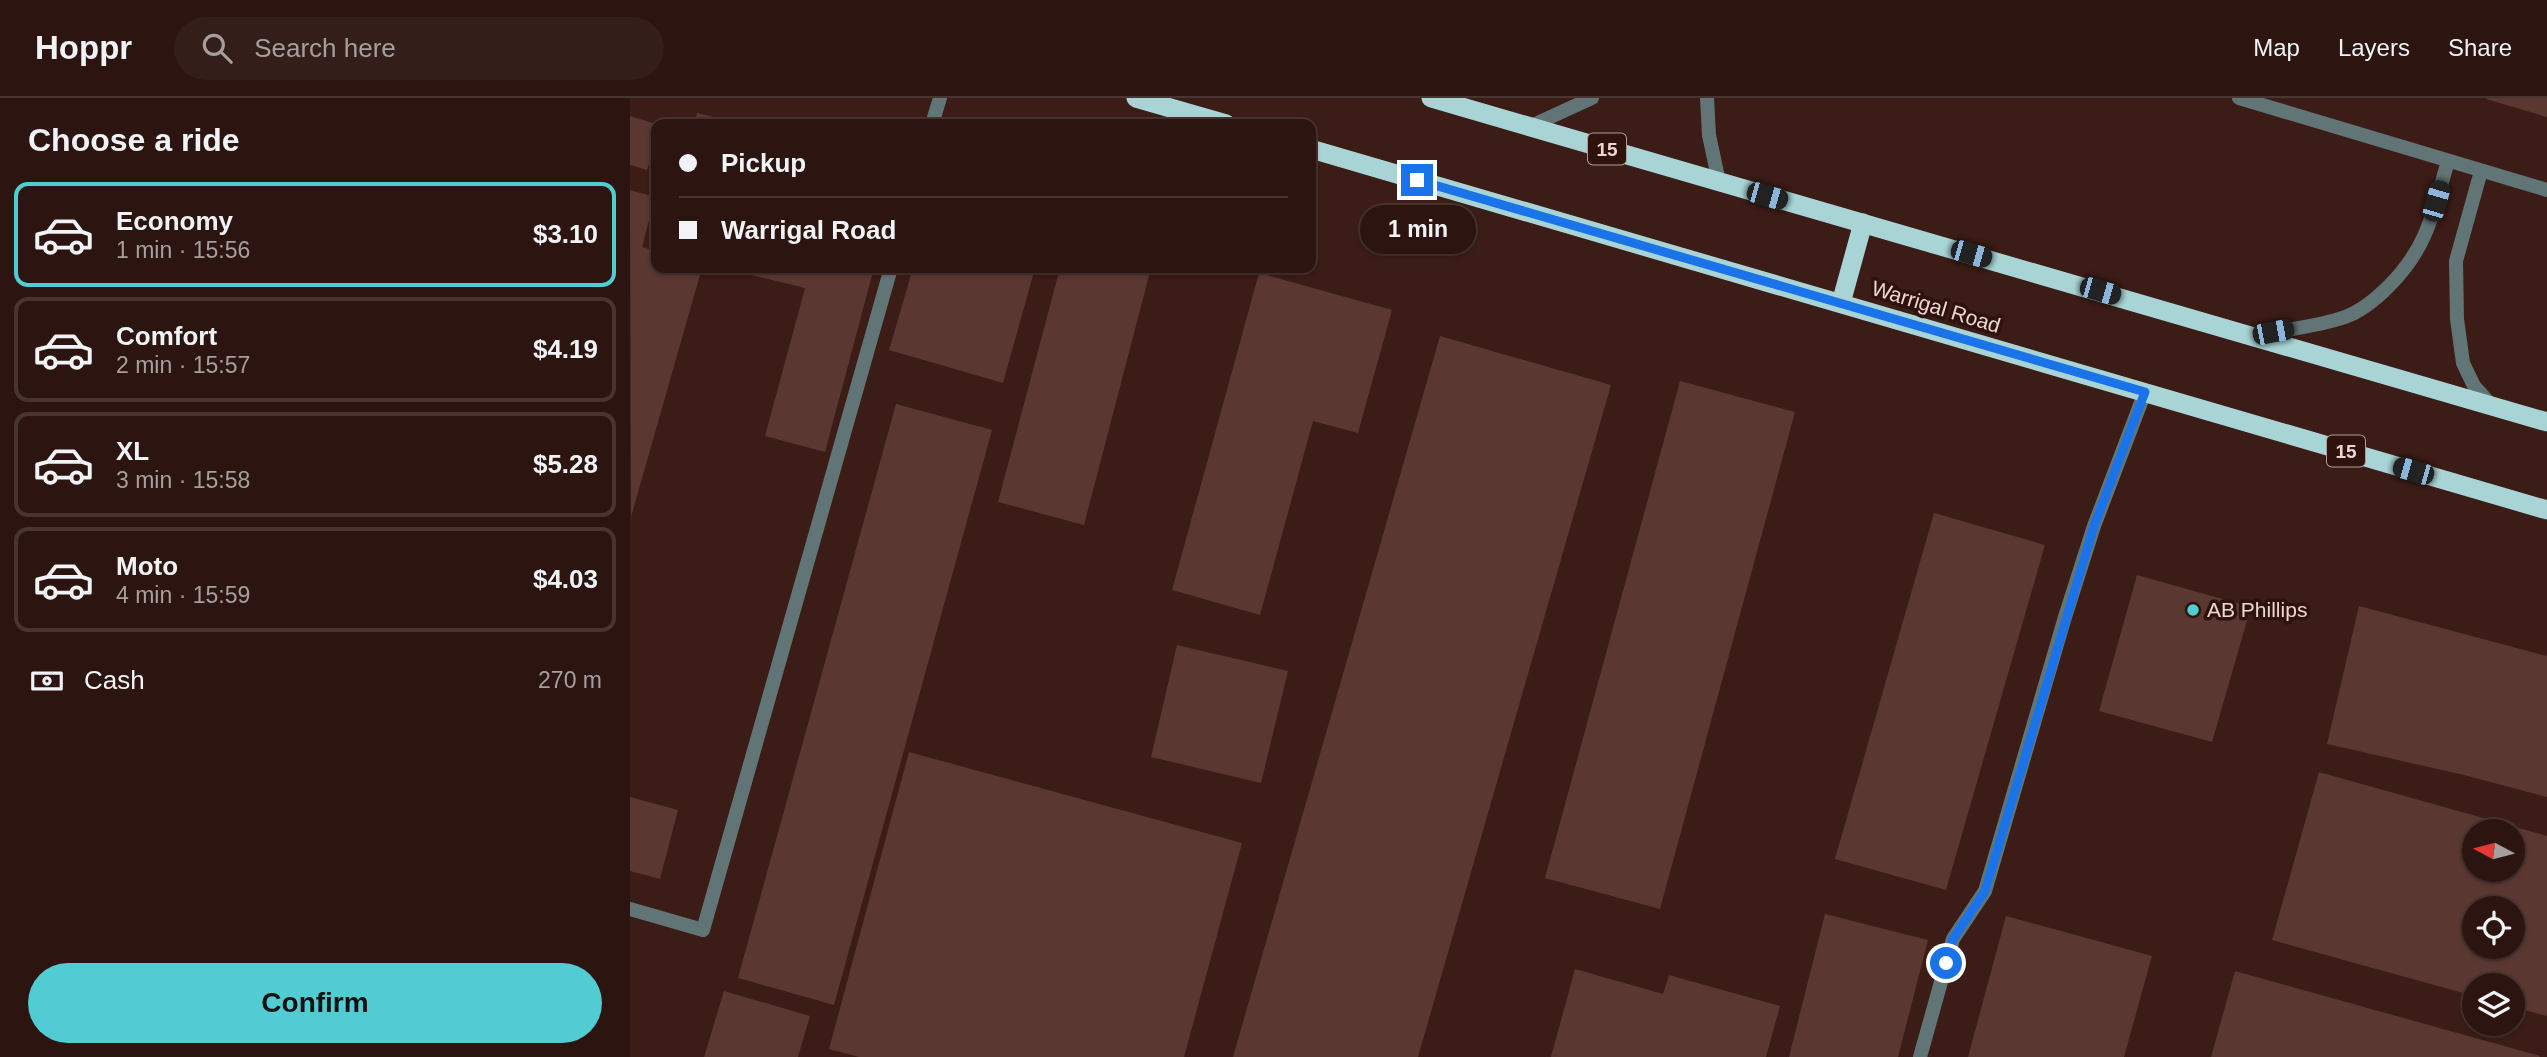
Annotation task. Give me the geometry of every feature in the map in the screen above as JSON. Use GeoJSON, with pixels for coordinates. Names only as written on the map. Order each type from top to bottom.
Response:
{"type":"FeatureCollection","features":[{"type":"Feature","properties":{"kind":"highway"},"geometry":{"type":"LineString","coordinates":[[1136,98],[1209,119]]}},
{"type":"Feature","properties":{"kind":"highway","name":"15"},"geometry":{"type":"LineString","coordinates":[[1431,98],[2547,422]]}},
{"type":"Feature","properties":{"kind":"highway","name":"Warrigal Road"},"geometry":{"type":"LineString","coordinates":[[1316,150],[2547,510]]}},
{"type":"Feature","properties":{"kind":"highway"},"geometry":{"type":"LineString","coordinates":[[1841,303],[1863,223]]}},
{"type":"Feature","properties":{"kind":"street"},"geometry":{"type":"LineString","coordinates":[[934,119],[940,98]]}},
{"type":"Feature","properties":{"kind":"street"},"geometry":{"type":"LineString","coordinates":[[1531,126],[1592,98]]}},
{"type":"Feature","properties":{"kind":"street"},"geometry":{"type":"LineString","coordinates":[[1707,98],[1708,125],[1719,182]]}},
{"type":"Feature","properties":{"kind":"street"},"geometry":{"type":"LineString","coordinates":[[2239,98],[2547,190]]}},
{"type":"Feature","properties":{"kind":"street"},"geometry":{"type":"LineString","coordinates":[[2253,336],[2346,317],[2381,295],[2408,265],[2423,243],[2448,161]]}},
{"type":"Feature","properties":{"kind":"street"},"geometry":{"type":"LineString","coordinates":[[2481,171],[2456,261],[2456,319],[2463,363],[2474,386],[2492,406]]}},
{"type":"Feature","properties":{"kind":"street"},"geometry":{"type":"LineString","coordinates":[[630,909],[703,930],[890,273]]}},
{"type":"Feature","properties":{"kind":"street"},"geometry":{"type":"LineString","coordinates":[[1920,1057],[1953,939],[1985,891],[2094,526],[2145,392]]}},
{"type":"Feature","properties":{"kind":"building"},"geometry":{"type":"Polygon","coordinates":[[[2547,98],[2547,117],[2486,99],[2547,98]]]}},
{"type":"Feature","properties":{"kind":"building"},"geometry":{"type":"Polygon","coordinates":[[[697,113],[721,119],[695,119],[697,113]]]}},
{"type":"Feature","properties":{"kind":"building"},"geometry":{"type":"Polygon","coordinates":[[[630,116],[651,122],[651,158],[647,170],[630,165],[630,116]]]}},
{"type":"Feature","properties":{"kind":"building"},"geometry":{"type":"Polygon","coordinates":[[[630,190],[651,196],[651,212],[642,247],[651,250],[651,273],[701,273],[631,517],[630,190]]]}},
{"type":"Feature","properties":{"kind":"building"},"geometry":{"type":"Polygon","coordinates":[[[744,273],[873,273],[825,452],[765,436],[805,288],[744,273]]]}},
{"type":"Feature","properties":{"kind":"building"},"geometry":{"type":"Polygon","coordinates":[[[912,273],[1034,273],[1003,383],[889,350],[912,273]]]}},
{"type":"Feature","properties":{"kind":"building"},"geometry":{"type":"Polygon","coordinates":[[[1059,273],[1150,273],[1084,525],[998,502],[1059,273]]]}},
{"type":"Feature","properties":{"kind":"building"},"geometry":{"type":"Polygon","coordinates":[[[1259,273],[1392,310],[1358,433],[1313,421],[1260,615],[1172,590],[1259,273]]]}},
{"type":"Feature","properties":{"kind":"building"},"geometry":{"type":"Polygon","coordinates":[[[1440,336],[1611,385],[1418,1057],[1233,1057],[1440,336]]]}},
{"type":"Feature","properties":{"kind":"building"},"geometry":{"type":"Polygon","coordinates":[[[1680,381],[1795,412],[1660,909],[1545,878],[1680,381]]]}},
{"type":"Feature","properties":{"kind":"building"},"geometry":{"type":"Polygon","coordinates":[[[896,404],[992,430],[834,1005],[738,978],[896,404]]]}},
{"type":"Feature","properties":{"kind":"building"},"geometry":{"type":"Polygon","coordinates":[[[1934,513],[2045,545],[1946,890],[1835,859],[1934,513]]]}},
{"type":"Feature","properties":{"kind":"building"},"geometry":{"type":"Polygon","coordinates":[[[2137,575],[2251,607],[2212,742],[2099,711],[2137,575]]]}},
{"type":"Feature","properties":{"kind":"building"},"geometry":{"type":"Polygon","coordinates":[[[2359,606],[2547,656],[2547,797],[2327,744],[2359,606]]]}},
{"type":"Feature","properties":{"kind":"building"},"geometry":{"type":"Polygon","coordinates":[[[1177,645],[1288,671],[1261,783],[1151,757],[1177,645]]]}},
{"type":"Feature","properties":{"kind":"building"},"geometry":{"type":"Polygon","coordinates":[[[909,752],[1242,843],[1184,1057],[859,1057],[829,1049],[909,752]]]}},
{"type":"Feature","properties":{"kind":"building"},"geometry":{"type":"Polygon","coordinates":[[[2319,772],[2486,819],[2462,819],[2462,882],[2525,882],[2525,830],[2547,836],[2547,1016],[2525,1010],[2525,973],[2462,973],[2462,993],[2272,940],[2319,772]]]}},
{"type":"Feature","properties":{"kind":"building"},"geometry":{"type":"Polygon","coordinates":[[[630,797],[678,810],[660,879],[630,871],[630,797]]]}},
{"type":"Feature","properties":{"kind":"building"},"geometry":{"type":"Polygon","coordinates":[[[1825,914],[1928,940],[1898,1057],[1789,1057],[1825,914]]]}},
{"type":"Feature","properties":{"kind":"building"},"geometry":{"type":"Polygon","coordinates":[[[2006,916],[2152,956],[2124,1057],[1968,1057],[2006,916]]]}},
{"type":"Feature","properties":{"kind":"building"},"geometry":{"type":"Polygon","coordinates":[[[1575,969],[1663,994],[1669,975],[1780,1006],[1766,1057],[1551,1057],[1575,969]]]}},
{"type":"Feature","properties":{"kind":"building"},"geometry":{"type":"Polygon","coordinates":[[[2235,971],[2540,1056],[2539,1057],[2211,1057],[2235,971]]]}},
{"type":"Feature","properties":{"kind":"building"},"geometry":{"type":"Polygon","coordinates":[[[724,991],[810,1016],[798,1057],[704,1057],[724,991]]]}},
{"type":"Feature","properties":{"kind":"place","name":"AB Phillips"},"geometry":{"type":"Point","coordinates":[2193,610]}},
{"type":"Feature","properties":{"kind":"route"},"geometry":{"type":"LineString","coordinates":[[1417,180],[2145,392],[2094,526],[1985,891],[1953,939],[1946,963]]}}]}
